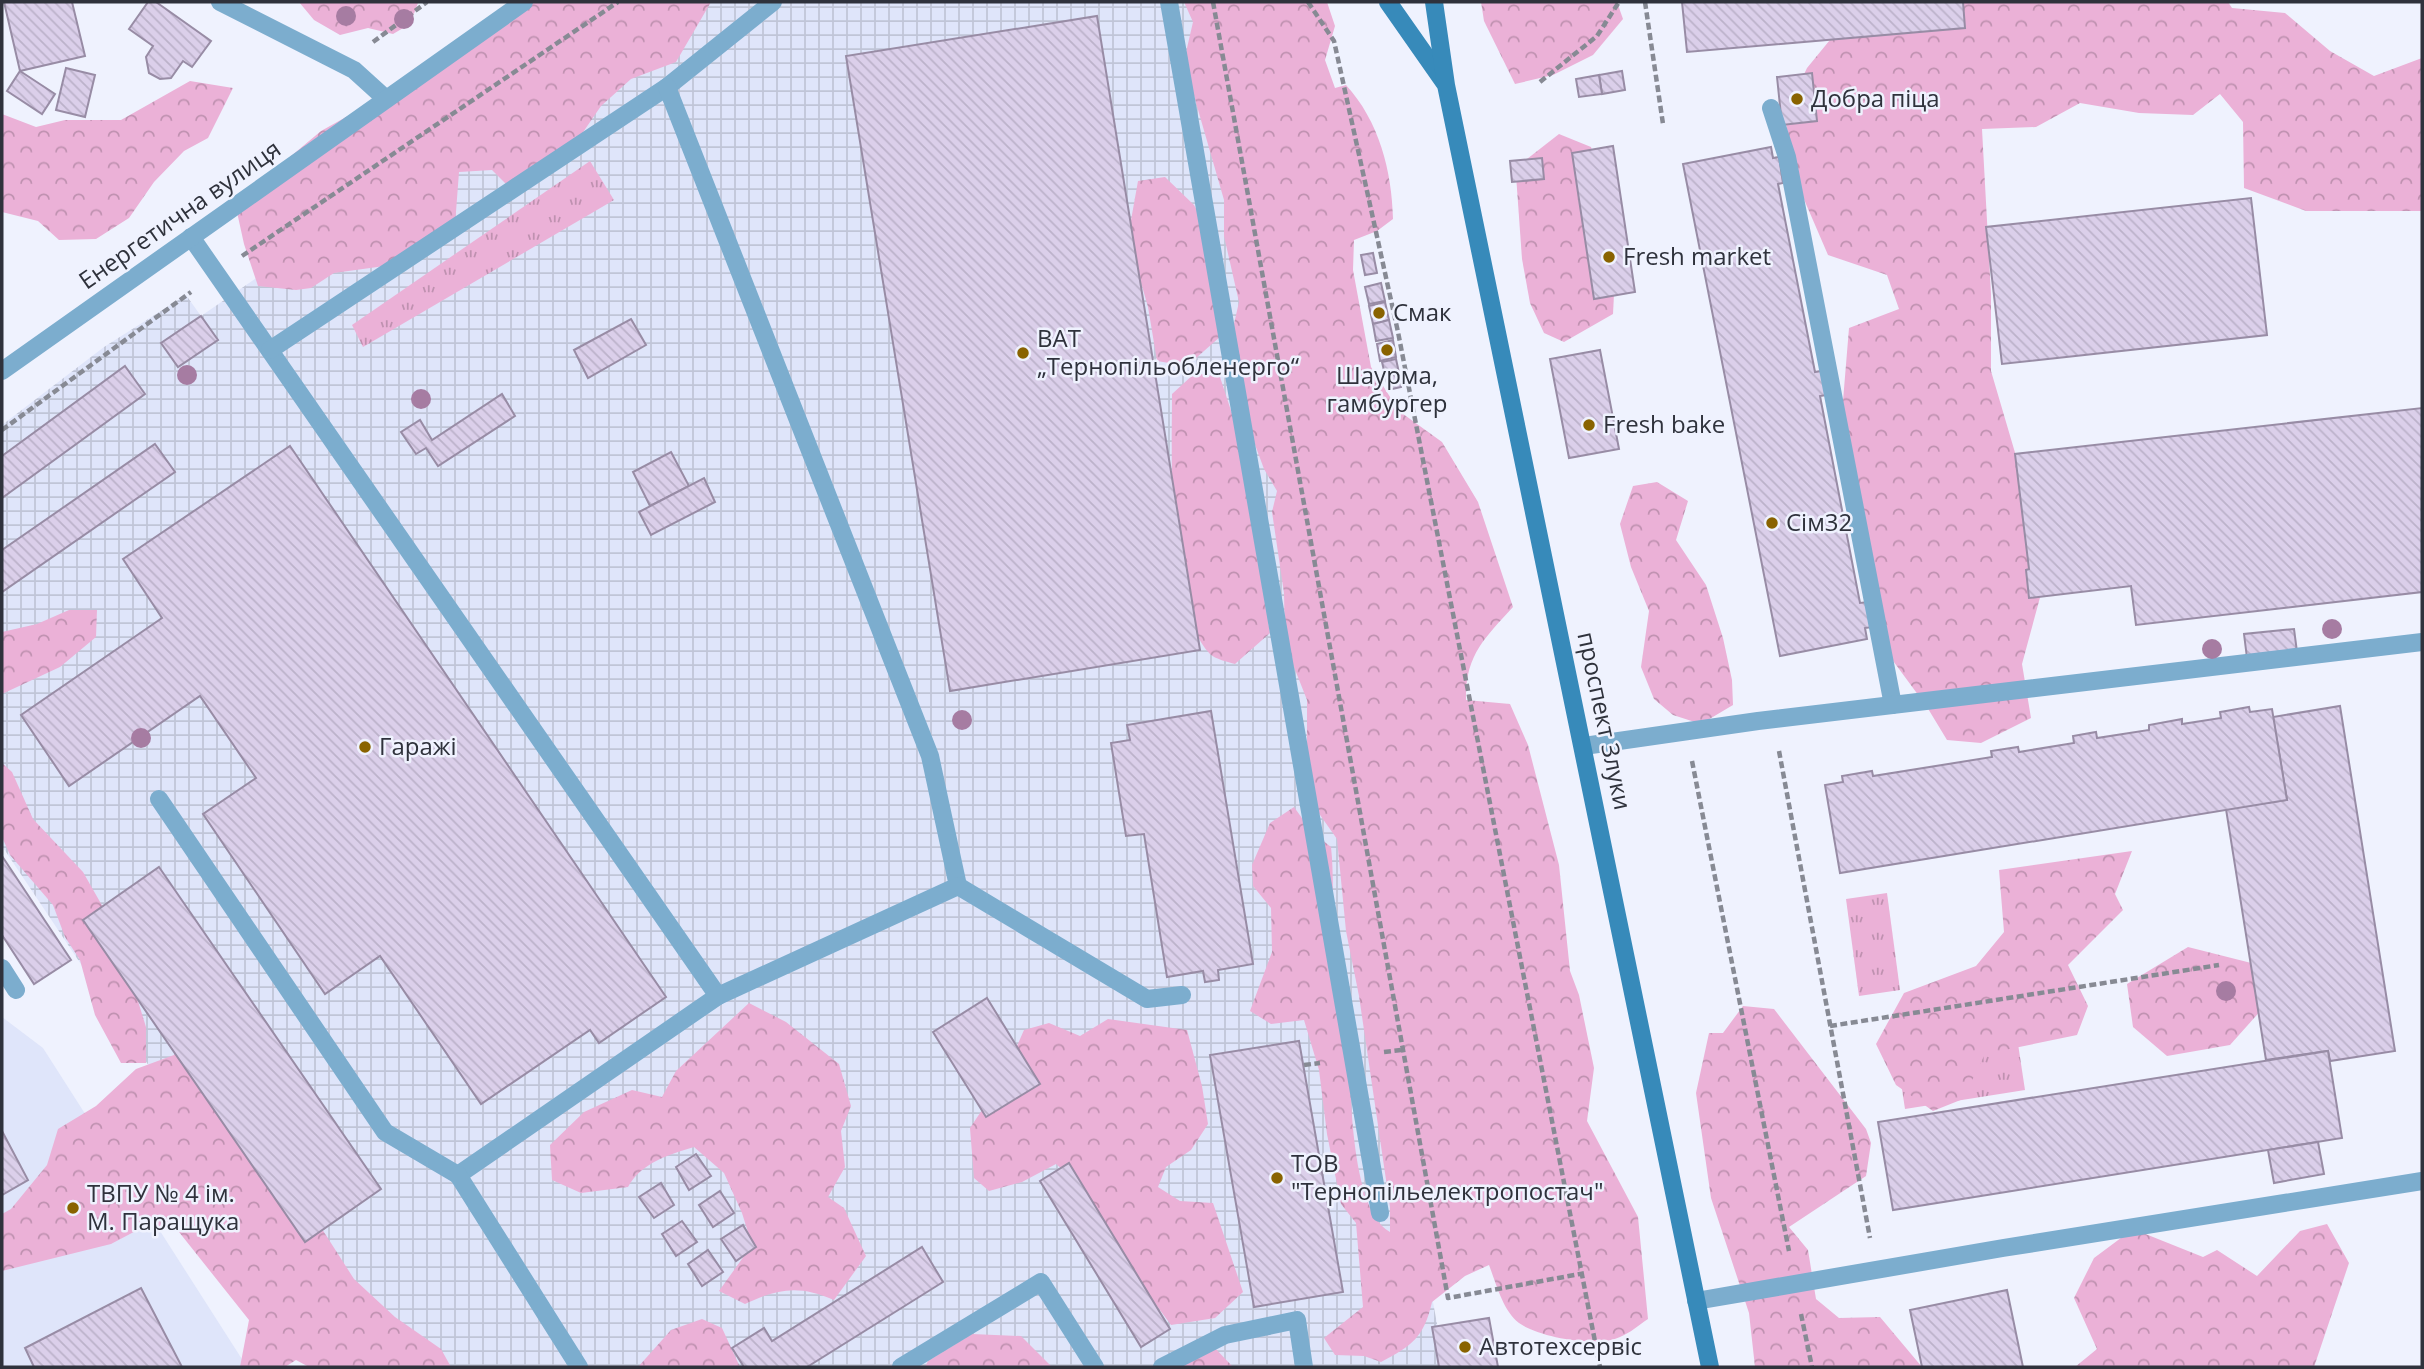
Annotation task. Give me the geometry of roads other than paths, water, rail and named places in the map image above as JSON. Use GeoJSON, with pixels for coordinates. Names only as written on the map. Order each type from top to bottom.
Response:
{"type":"FeatureCollection","features":[{"type":"Feature","properties":{"kind":"main road","name":"проспект Злуки"},"geometry":{"type":"LineString","coordinates":[[1388,2],[1446,85]]}},
{"type":"Feature","properties":{"kind":"main road","name":"проспект Злуки"},"geometry":{"type":"LineString","coordinates":[[1434,2],[1446,85],[1710,1367]]}},
{"type":"Feature","properties":{"kind":"street"},"geometry":{"type":"LineString","coordinates":[[220,2],[344,64],[386,99]]}},
{"type":"Feature","properties":{"kind":"street","name":"Енергетична вулиця"},"geometry":{"type":"LineString","coordinates":[[2,371],[524,2]]}},
{"type":"Feature","properties":{"kind":"street"},"geometry":{"type":"LineString","coordinates":[[270,350],[667,87],[773,2]]}},
{"type":"Feature","properties":{"kind":"street"},"geometry":{"type":"LineString","coordinates":[[1169,2],[1380,1213]]}},
{"type":"Feature","properties":{"kind":"street"},"geometry":{"type":"LineString","coordinates":[[667,87],[930,756],[958,886],[1147,999],[1182,995]]}},
{"type":"Feature","properties":{"kind":"street"},"geometry":{"type":"LineString","coordinates":[[1771,108],[1787,158],[1893,705]]}},
{"type":"Feature","properties":{"kind":"street"},"geometry":{"type":"LineString","coordinates":[[191,237],[718,996]]}},
{"type":"Feature","properties":{"kind":"street"},"geometry":{"type":"LineString","coordinates":[[1584,746],[1773,719],[2422,642]]}},
{"type":"Feature","properties":{"kind":"street"},"geometry":{"type":"LineString","coordinates":[[159,799],[386,1132],[458,1175],[579,1367]]}},
{"type":"Feature","properties":{"kind":"street"},"geometry":{"type":"LineString","coordinates":[[458,1175],[718,996],[958,886]]}},
{"type":"Feature","properties":{"kind":"street"},"geometry":{"type":"LineString","coordinates":[[2,968],[16,990]]}},
{"type":"Feature","properties":{"kind":"street"},"geometry":{"type":"LineString","coordinates":[[1696,1301],[2422,1181]]}},
{"type":"Feature","properties":{"kind":"street"},"geometry":{"type":"LineString","coordinates":[[901,1367],[1041,1282],[1095,1367]]}},
{"type":"Feature","properties":{"kind":"street"},"geometry":{"type":"LineString","coordinates":[[1162,1367],[1225,1335],[1297,1320],[1304,1367]]}},
{"type":"Feature","properties":{"kind":"place","name":"Добра піца"},"geometry":{"type":"Point","coordinates":[1797,99]}},
{"type":"Feature","properties":{"kind":"place","name":"Fresh market"},"geometry":{"type":"Point","coordinates":[1609,257]}},
{"type":"Feature","properties":{"kind":"place","name":"Смак"},"geometry":{"type":"Point","coordinates":[1379,313]}},
{"type":"Feature","properties":{"kind":"place","name":"Шаурма, гамбургер"},"geometry":{"type":"Point","coordinates":[1387,350]}},
{"type":"Feature","properties":{"kind":"place","name":"ВАТ „Тернопільобленерго“"},"geometry":{"type":"Point","coordinates":[1023,353]}},
{"type":"Feature","properties":{"kind":"place","name":"Fresh bake"},"geometry":{"type":"Point","coordinates":[1589,425]}},
{"type":"Feature","properties":{"kind":"place","name":"Сім32"},"geometry":{"type":"Point","coordinates":[1772,523]}},
{"type":"Feature","properties":{"kind":"place","name":"Гаражі"},"geometry":{"type":"Point","coordinates":[365,747]}},
{"type":"Feature","properties":{"kind":"place","name":"ТОВ \"Тернопільелектропостач\""},"geometry":{"type":"Point","coordinates":[1277,1178]}},
{"type":"Feature","properties":{"kind":"place","name":"ТВПУ № 4 ім. М. Паращука"},"geometry":{"type":"Point","coordinates":[73,1208]}},
{"type":"Feature","properties":{"kind":"place","name":"Автотехсервіс"},"geometry":{"type":"Point","coordinates":[1465,1347]}}]}
